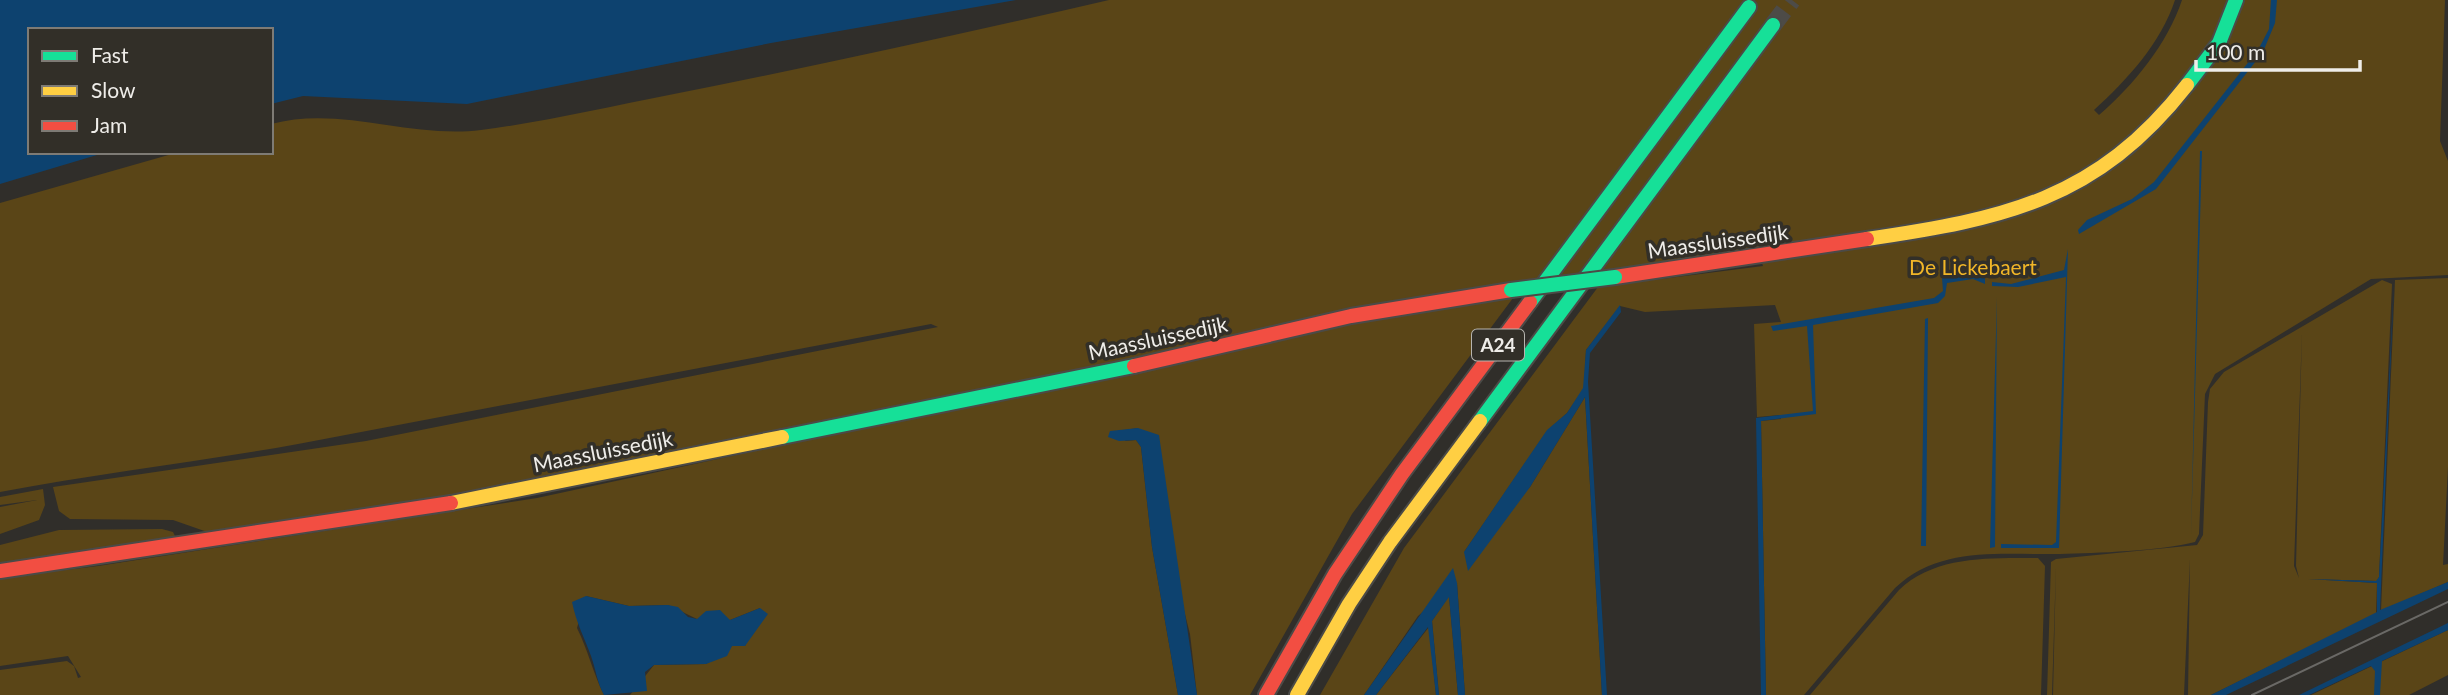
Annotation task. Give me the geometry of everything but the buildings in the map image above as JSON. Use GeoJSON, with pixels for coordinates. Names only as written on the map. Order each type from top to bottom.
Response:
{"type":"FeatureCollection","features":[{"type":"Feature","properties":{"kind":"main road","name":"Maassluissedijk"},"geometry":{"type":"LineString","coordinates":[[0,571],[469,500],[1211,351],[1351,316],[1510,290],[1930,230],[2013,212],[2050,197],[2104,167],[2161,118],[2219,43],[2236,0]]}},
{"type":"Feature","properties":{"kind":"main road","name":"A24"},"geometry":{"type":"LineString","coordinates":[[1266,695],[1335,574],[1402,474],[1749,7]]}},
{"type":"Feature","properties":{"kind":"main road","name":"A24"},"geometry":{"type":"LineString","coordinates":[[1297,695],[1349,604],[1390,542],[1773,25]]}},
{"type":"Feature","properties":{"kind":"green space","name":"De Lickebaert"},"geometry":{"type":"Polygon","coordinates":[[[1109,0],[2175,0],[2161,31],[2142,60],[2094,110],[2099,115],[2124,91],[2159,48],[2182,0],[2230,0],[2214,39],[2156,115],[2134,138],[2143,143],[2224,45],[2242,0],[2445,0],[2440,141],[2448,161],[2448,275],[2371,279],[2215,374],[2205,394],[2199,534],[2195,542],[2165,548],[2109,552],[1973,555],[1932,565],[1913,574],[1895,588],[1804,695],[1766,695],[1761,421],[1781,419],[1781,415],[1757,417],[1754,324],[1781,322],[1775,305],[1645,312],[1620,306],[1586,350],[1584,388],[1567,413],[1547,431],[1464,552],[1530,487],[1585,397],[1602,695],[1465,695],[1457,583],[1418,616],[1364,695],[1320,695],[1404,548],[1598,287],[1763,266],[1758,251],[1632,266],[1396,301],[1237,339],[490,490],[213,534],[173,520],[70,519],[59,511],[53,487],[366,441],[938,327],[931,324],[298,444],[0,492],[0,203],[172,154],[273,154],[273,124],[297,119],[349,120],[455,132],[505,127],[779,73],[1109,0]]]}},
{"type":"Feature","properties":{"kind":"green space"},"geometry":{"type":"Polygon","coordinates":[[[2448,278],[2448,467],[2443,565],[2448,564],[2448,582],[2381,611],[2395,280],[2448,278]]]}},
{"type":"Feature","properties":{"kind":"green space"},"geometry":{"type":"Polygon","coordinates":[[[2382,280],[2392,284],[2379,577],[2377,581],[2308,579],[2377,583],[2376,614],[2211,695],[2188,695],[2190,559],[2184,695],[2053,695],[2056,566],[2052,695],[2047,695],[2051,562],[2056,559],[2197,545],[2203,535],[2210,389],[2224,372],[2382,280]],[[2302,332],[2294,566],[2299,578],[2296,566],[2302,332]]]}},
{"type":"Feature","properties":{"kind":"green space"},"geometry":{"type":"Polygon","coordinates":[[[1495,297],[1513,298],[1352,514],[1250,695],[1197,695],[1190,634],[1138,428],[1111,432],[1126,441],[1136,440],[1141,447],[1152,547],[1178,695],[630,695],[654,665],[706,664],[732,646],[745,646],[760,608],[730,620],[697,619],[668,605],[629,606],[586,596],[577,628],[604,695],[0,695],[0,670],[67,661],[74,666],[78,678],[81,677],[68,656],[0,666],[0,578],[98,566],[537,498],[1342,324],[1495,297]]]}},
{"type":"Feature","properties":{"kind":"green space"},"geometry":{"type":"Polygon","coordinates":[[[43,489],[45,505],[39,520],[0,534],[0,507],[37,500],[0,505],[0,497],[43,489]]]}},
{"type":"Feature","properties":{"kind":"green space"},"geometry":{"type":"Polygon","coordinates":[[[162,529],[173,532],[176,538],[0,565],[0,545],[59,530],[162,529]]]}},
{"type":"Feature","properties":{"kind":"green space"},"geometry":{"type":"Polygon","coordinates":[[[2038,558],[2045,566],[2041,695],[1810,695],[1899,590],[1913,579],[1946,564],[1983,559],[2038,558]]]}},
{"type":"Feature","properties":{"kind":"green space"},"geometry":{"type":"Polygon","coordinates":[[[1449,596],[1458,695],[1439,695],[1432,621],[1449,596]]]}},
{"type":"Feature","properties":{"kind":"green space"},"geometry":{"type":"Polygon","coordinates":[[[1429,627],[1436,695],[1376,695],[1429,627]]]}},
{"type":"Feature","properties":{"kind":"green space"},"geometry":{"type":"Polygon","coordinates":[[[2448,630],[2448,675],[2409,695],[2311,695],[2448,630]]]}},
{"type":"Feature","properties":{"kind":"water"},"geometry":{"type":"Polygon","coordinates":[[[0,0],[1016,0],[771,43],[467,104],[303,96],[273,104],[273,28],[28,28],[28,154],[100,154],[0,184],[0,0]]]}},
{"type":"Feature","properties":{"kind":"water"},"geometry":{"type":"Polygon","coordinates":[[[2271,0],[2277,0],[2275,23],[2263,52],[2156,189],[2079,234],[2078,230],[2087,220],[2132,199],[2154,182],[2258,50],[2269,29],[2271,0]]]}},
{"type":"Feature","properties":{"kind":"water"},"geometry":{"type":"Polygon","coordinates":[[[2200,151],[2202,151],[2191,535],[2200,151]]]}},
{"type":"Feature","properties":{"kind":"water"},"geometry":{"type":"Polygon","coordinates":[[[2068,249],[2059,548],[2001,548],[2001,544],[2052,545],[2056,542],[2066,277],[2018,287],[1992,286],[1992,282],[2011,284],[2064,270],[2068,249]]]}},
{"type":"Feature","properties":{"kind":"water"},"geometry":{"type":"Polygon","coordinates":[[[1971,275],[1985,278],[1985,284],[1973,279],[1947,283],[1945,296],[1938,303],[1813,325],[1816,414],[1761,421],[1766,695],[1761,695],[1756,418],[1813,411],[1807,326],[1773,331],[1771,326],[1934,298],[1943,291],[1942,278],[1971,275]]]}},
{"type":"Feature","properties":{"kind":"water"},"geometry":{"type":"Polygon","coordinates":[[[2394,282],[2380,610],[2448,582],[2448,589],[2226,695],[2211,695],[2377,612],[2377,583],[2308,579],[2376,581],[2379,577],[2394,282]]]}},
{"type":"Feature","properties":{"kind":"water"},"geometry":{"type":"Polygon","coordinates":[[[1997,297],[1995,547],[1990,548],[1997,297]]]}},
{"type":"Feature","properties":{"kind":"water"},"geometry":{"type":"Polygon","coordinates":[[[1620,305],[1621,312],[1590,353],[1588,382],[1607,695],[1602,695],[1585,397],[1530,487],[1468,571],[1464,552],[1547,430],[1567,413],[1583,388],[1586,350],[1620,305]]]}},
{"type":"Feature","properties":{"kind":"water"},"geometry":{"type":"Polygon","coordinates":[[[1928,318],[1926,546],[1921,546],[1925,319],[1928,318]]]}},
{"type":"Feature","properties":{"kind":"water"},"geometry":{"type":"Polygon","coordinates":[[[1138,428],[1159,435],[1197,695],[1178,695],[1152,547],[1141,447],[1136,440],[1119,441],[1108,437],[1110,431],[1138,428]]]}},
{"type":"Feature","properties":{"kind":"water"},"geometry":{"type":"Polygon","coordinates":[[[1453,568],[1457,583],[1465,695],[1458,695],[1449,597],[1432,621],[1439,695],[1436,695],[1428,627],[1376,695],[1364,695],[1453,568]]]}},
{"type":"Feature","properties":{"kind":"water"},"geometry":{"type":"Polygon","coordinates":[[[586,596],[629,606],[678,607],[688,617],[697,619],[706,611],[720,610],[730,620],[760,608],[768,614],[745,646],[732,646],[727,656],[706,664],[654,665],[645,672],[647,691],[604,695],[572,602],[586,596]]]}},
{"type":"Feature","properties":{"kind":"water"},"geometry":{"type":"Polygon","coordinates":[[[2448,623],[2448,630],[2382,661],[2380,695],[2374,695],[2375,671],[2371,666],[2309,695],[2299,695],[2448,623]]]}},
{"type":"Feature","properties":{"kind":"tunnel"},"geometry":{"type":"LineString","coordinates":[[1773,25],[1792,0]]}},
{"type":"Feature","properties":{"kind":"tram line"},"geometry":{"type":"LineString","coordinates":[[2252,695],[2448,602]]}},
{"type":"Feature","properties":{"kind":"traffic: fast"},"geometry":{"type":"LineString","coordinates":[[2187,85],[2219,43],[2236,0]]}},
{"type":"Feature","properties":{"kind":"traffic: fast"},"geometry":{"type":"LineString","coordinates":[[1530,302],[1749,7]]}},
{"type":"Feature","properties":{"kind":"traffic: fast"},"geometry":{"type":"LineString","coordinates":[[1480,421],[1773,25]]}},
{"type":"Feature","properties":{"kind":"traffic: fast"},"geometry":{"type":"LineString","coordinates":[[1511,290],[1615,277]]}},
{"type":"Feature","properties":{"kind":"traffic: fast"},"geometry":{"type":"LineString","coordinates":[[782,437],[1134,366]]}},
{"type":"Feature","properties":{"kind":"traffic: slow"},"geometry":{"type":"LineString","coordinates":[[1867,239],[1962,223],[2045,198],[2082,179],[2118,155],[2153,124],[2187,85]]}},
{"type":"Feature","properties":{"kind":"traffic: slow"},"geometry":{"type":"LineString","coordinates":[[1297,695],[1349,604],[1390,542],[1480,421]]}},
{"type":"Feature","properties":{"kind":"traffic: slow"},"geometry":{"type":"LineString","coordinates":[[451,503],[782,437]]}},
{"type":"Feature","properties":{"kind":"traffic: jam"},"geometry":{"type":"LineString","coordinates":[[1615,277],[1867,239]]}},
{"type":"Feature","properties":{"kind":"traffic: jam"},"geometry":{"type":"LineString","coordinates":[[1134,366],[1351,316],[1511,290]]}},
{"type":"Feature","properties":{"kind":"traffic: jam"},"geometry":{"type":"LineString","coordinates":[[1266,695],[1335,574],[1402,474],[1530,302]]}},
{"type":"Feature","properties":{"kind":"traffic: jam"},"geometry":{"type":"LineString","coordinates":[[0,571],[451,503]]}}]}
